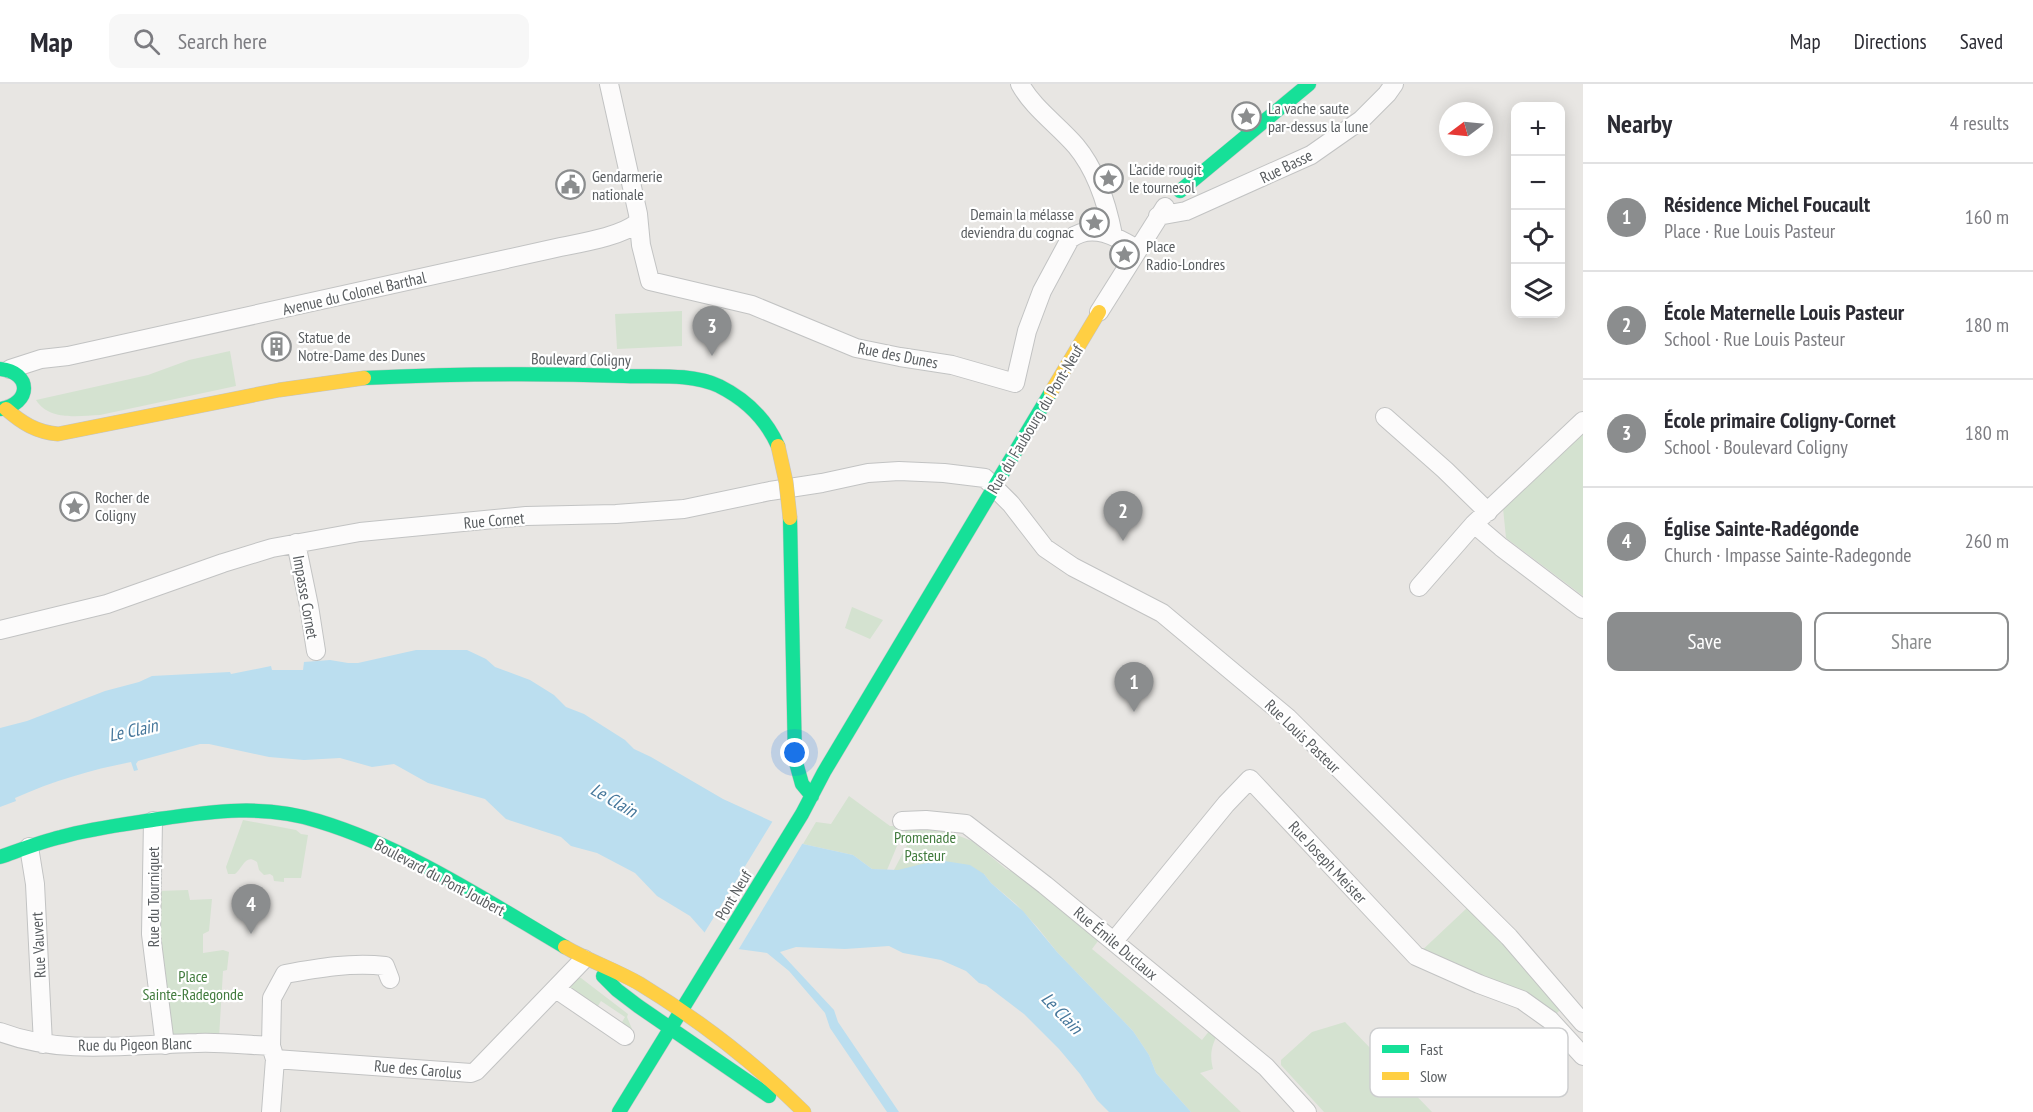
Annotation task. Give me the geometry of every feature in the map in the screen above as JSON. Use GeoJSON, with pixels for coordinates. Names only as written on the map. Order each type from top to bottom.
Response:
{"type":"FeatureCollection","features":[{"type":"Feature","properties":{"kind":"main road","name":"Rue du Faubourg du Pont-Neuf"},"geometry":{"type":"LineString","coordinates":[[1180,191],[1309,84]]}},
{"type":"Feature","properties":{"kind":"main road","name":"Rue du Faubourg du Pont-Neuf"},"geometry":{"type":"LineString","coordinates":[[812,796],[824,771],[1099,312]]}},
{"type":"Feature","properties":{"kind":"main road","name":"Boulevard Coligny"},"geometry":{"type":"LineString","coordinates":[[5,369],[21,378],[22,393],[36,419],[79,430]]}},
{"type":"Feature","properties":{"kind":"main road","name":"Boulevard Coligny"},"geometry":{"type":"LineString","coordinates":[[3,409],[25,425],[40,432],[58,434],[279,390],[364,378],[557,374],[690,378],[717,385],[738,396],[757,413],[778,446],[788,491],[790,518],[797,767],[802,784],[812,796]]}},
{"type":"Feature","properties":{"kind":"main road"},"geometry":{"type":"LineString","coordinates":[[3,409],[22,393]]}},
{"type":"Feature","properties":{"kind":"main road","name":"Boulevard Coligny"},"geometry":{"type":"LineString","coordinates":[[795,726],[805,757],[824,771]]}},
{"type":"Feature","properties":{"kind":"main road","name":"Pont Neuf"},"geometry":{"type":"LineString","coordinates":[[619,1112],[812,796]]}},
{"type":"Feature","properties":{"kind":"main road","name":"Boulevard du Pont Joubert"},"geometry":{"type":"LineString","coordinates":[[0,857],[90,830],[200,813],[268,810],[316,820],[379,843],[435,871],[586,960],[638,983],[727,1043],[775,1083],[804,1112]]}},
{"type":"Feature","properties":{"kind":"main road","name":"Boulevard du Pont Joubert"},"geometry":{"type":"LineString","coordinates":[[586,960],[617,990],[794,1112]]}},
{"type":"Feature","properties":{"kind":"street"},"geometry":{"type":"LineString","coordinates":[[609,84],[638,214],[637,223]]}},
{"type":"Feature","properties":{"kind":"street"},"geometry":{"type":"LineString","coordinates":[[1020,84],[1077,147],[1097,182],[1110,218],[1113,235],[1137,249]]}},
{"type":"Feature","properties":{"kind":"street","name":"Rue Basse"},"geometry":{"type":"LineString","coordinates":[[1158,216],[1186,211],[1311,155],[1361,120],[1394,84]]}},
{"type":"Feature","properties":{"kind":"street","name":"Rue du Faubourg du Pont-Neuf"},"geometry":{"type":"LineString","coordinates":[[1099,312],[1158,216],[1180,191]]}},
{"type":"Feature","properties":{"kind":"street","name":"Rue des Dunes"},"geometry":{"type":"LineString","coordinates":[[637,223],[647,275],[652,283],[752,305],[855,348],[952,365],[1015,383],[1027,331],[1038,301],[1070,238],[1086,231],[1113,235]]}},
{"type":"Feature","properties":{"kind":"street","name":"Avenue du Colonel Barthal"},"geometry":{"type":"LineString","coordinates":[[5,369],[41,359],[68,356],[558,248],[618,233],[630,229],[637,223]]}},
{"type":"Feature","properties":{"kind":"street","name":"Avenue du Colonel Barthal"},"geometry":{"type":"LineString","coordinates":[[22,393],[27,378],[42,367],[68,356]]}},
{"type":"Feature","properties":{"kind":"street"},"geometry":{"type":"LineString","coordinates":[[1385,417],[1445,470],[1501,547],[1583,609]]}},
{"type":"Feature","properties":{"kind":"street"},"geometry":{"type":"LineString","coordinates":[[1419,587],[1481,518],[1583,421]]}},
{"type":"Feature","properties":{"kind":"street","name":"Rue Cornet"},"geometry":{"type":"LineString","coordinates":[[0,630],[107,604],[223,562],[296,543],[360,532],[526,516],[616,514],[684,509],[868,472],[899,471],[980,476],[994,487]]}},
{"type":"Feature","properties":{"kind":"street","name":"Rue Louis Pasteur"},"geometry":{"type":"LineString","coordinates":[[994,487],[1045,548],[1073,567],[1162,613],[1287,718],[1509,937],[1583,1023]]}},
{"type":"Feature","properties":{"kind":"street","name":"Impasse Cornet"},"geometry":{"type":"LineString","coordinates":[[296,543],[316,651]]}},
{"type":"Feature","properties":{"kind":"street","name":"Rue Joseph Meister"},"geometry":{"type":"LineString","coordinates":[[1114,941],[1226,804],[1250,779],[1416,956],[1522,1000],[1557,1028]]}},
{"type":"Feature","properties":{"kind":"street","name":"Rue Émile Duclaux"},"geometry":{"type":"LineString","coordinates":[[902,821],[926,820],[966,824],[1114,941],[1266,1067],[1307,1112]]}},
{"type":"Feature","properties":{"kind":"street","name":"Rue du Tourniquet"},"geometry":{"type":"LineString","coordinates":[[153,821],[151,934],[165,1045]]}},
{"type":"Feature","properties":{"kind":"street","name":"Rue Vauvert"},"geometry":{"type":"LineString","coordinates":[[29,847],[35,884],[43,1044]]}},
{"type":"Feature","properties":{"kind":"street","name":"Rue des Carolus"},"geometry":{"type":"LineString","coordinates":[[273,1052],[471,1073],[476,1071],[586,960]]}},
{"type":"Feature","properties":{"kind":"street"},"geometry":{"type":"LineString","coordinates":[[271,1112],[272,998],[285,974],[324,968],[375,965],[385,966],[390,979]]}},
{"type":"Feature","properties":{"kind":"street"},"geometry":{"type":"LineString","coordinates":[[556,989],[625,1036]]}},
{"type":"Feature","properties":{"kind":"street","name":"Rue du Pigeon Blanc"},"geometry":{"type":"LineString","coordinates":[[0,1032],[43,1044],[122,1047],[196,1043],[273,1052]]}},
{"type":"Feature","properties":{"kind":"street","name":"Rue Joseph Meister"},"geometry":{"type":"LineString","coordinates":[[1568,1040],[1583,1056]]}},
{"type":"Feature","properties":{"kind":"green space"},"geometry":{"type":"Polygon","coordinates":[[[682,311],[682,346],[617,349],[615,314],[682,311]]]}},
{"type":"Feature","properties":{"kind":"green space"},"geometry":{"type":"Polygon","coordinates":[[[230,351],[236,386],[100,415],[56,414],[42,407],[36,400],[148,375],[189,360],[230,351]]]}},
{"type":"Feature","properties":{"kind":"green space"},"geometry":{"type":"Polygon","coordinates":[[[1583,430],[1583,596],[1506,538],[1503,508],[1583,430]]]}},
{"type":"Feature","properties":{"kind":"green space"},"geometry":{"type":"Polygon","coordinates":[[[852,607],[883,620],[870,639],[845,628],[852,607]]]}},
{"type":"Feature","properties":{"kind":"green space","name":"Promenade Pasteur"},"geometry":{"type":"Polygon","coordinates":[[[849,796],[890,826],[900,826],[902,834],[887,870],[872,869],[853,855],[803,844],[816,822],[831,824],[849,796]]]}},
{"type":"Feature","properties":{"kind":"green space"},"geometry":{"type":"Polygon","coordinates":[[[243,820],[296,830],[308,835],[301,878],[284,878],[284,882],[274,881],[273,876],[264,875],[259,870],[257,862],[250,859],[235,874],[228,874],[226,867],[243,820]]]}},
{"type":"Feature","properties":{"kind":"green space"},"geometry":{"type":"Polygon","coordinates":[[[904,825],[949,832],[972,841],[1006,869],[1045,885],[1104,933],[1092,949],[1202,1040],[1214,1025],[1220,1030],[1212,1049],[1213,1069],[1200,1073],[1241,1112],[1191,1112],[1156,1073],[1149,1055],[1133,1031],[1057,952],[1016,904],[984,874],[894,870],[907,845],[904,825]]]}},
{"type":"Feature","properties":{"kind":"green space","name":"Place Sainte-Radegonde"},"geometry":{"type":"Polygon","coordinates":[[[188,890],[190,900],[212,899],[209,931],[203,934],[203,953],[223,950],[229,952],[227,970],[223,971],[219,1038],[176,1038],[170,1032],[160,960],[158,891],[188,890]]]}},
{"type":"Feature","properties":{"kind":"green space"},"geometry":{"type":"Polygon","coordinates":[[[1468,907],[1503,941],[1560,1010],[1550,1020],[1416,956],[1468,907]]]}},
{"type":"Feature","properties":{"kind":"green space"},"geometry":{"type":"Polygon","coordinates":[[[577,977],[628,1014],[632,1029],[629,1033],[619,1027],[625,1017],[601,1001],[595,1011],[568,992],[569,982],[577,977]]]}},
{"type":"Feature","properties":{"kind":"green space"},"geometry":{"type":"Polygon","coordinates":[[[1345,1022],[1370,1048],[1370,1097],[1418,1097],[1432,1112],[1324,1112],[1281,1065],[1281,1060],[1312,1032],[1345,1022]]]}},
{"type":"Feature","properties":{"kind":"water","name":"Le Clain"},"geometry":{"type":"Polygon","coordinates":[[[416,650],[467,650],[486,659],[495,667],[530,680],[554,695],[566,707],[584,714],[625,740],[634,749],[723,799],[773,822],[803,844],[853,855],[872,869],[898,870],[938,860],[970,865],[984,874],[1023,911],[1057,952],[1133,1031],[1149,1055],[1156,1073],[1191,1112],[1109,1112],[1097,1100],[1080,1074],[1059,1049],[1024,1014],[986,985],[979,983],[966,971],[941,960],[903,953],[889,946],[845,949],[796,947],[780,952],[834,1010],[838,1022],[899,1112],[887,1112],[830,1028],[825,1013],[789,971],[767,953],[738,949],[705,933],[690,916],[657,896],[635,873],[597,853],[571,846],[561,837],[506,819],[485,799],[428,783],[394,764],[372,767],[340,758],[304,760],[269,757],[200,744],[138,761],[136,764],[138,770],[134,771],[131,762],[43,786],[0,807],[0,728],[27,721],[105,691],[152,676],[230,672],[231,674],[271,666],[272,670],[303,670],[304,662],[330,660],[358,663],[416,650]]]}},
{"type":"Feature","properties":{"kind":"pier"},"geometry":{"type":"Polygon","coordinates":[[[774,819],[804,841],[737,952],[703,935],[774,819]]]}},
{"type":"Feature","properties":{"kind":"traffic: fast"},"geometry":{"type":"LineString","coordinates":[[1180,191],[1309,84]]}},
{"type":"Feature","properties":{"kind":"traffic: fast"},"geometry":{"type":"LineString","coordinates":[[0,369],[18,376],[24,388],[18,401],[0,409]]}},
{"type":"Feature","properties":{"kind":"traffic: fast"},"geometry":{"type":"LineString","coordinates":[[364,378],[527,374],[672,376],[697,379],[719,386],[738,397],[761,419],[778,446]]}},
{"type":"Feature","properties":{"kind":"traffic: fast"},"geometry":{"type":"LineString","coordinates":[[619,1112],[802,814],[824,772],[1051,392]]}},
{"type":"Feature","properties":{"kind":"traffic: fast"},"geometry":{"type":"LineString","coordinates":[[790,518],[795,759],[802,784],[812,796]]}},
{"type":"Feature","properties":{"kind":"traffic: fast"},"geometry":{"type":"LineString","coordinates":[[0,857],[53,839],[122,825],[219,812],[279,812],[318,821],[383,845],[445,876],[565,947]]}},
{"type":"Feature","properties":{"kind":"traffic: fast"},"geometry":{"type":"LineString","coordinates":[[603,976],[638,1006],[769,1096]]}},
{"type":"Feature","properties":{"kind":"traffic: slow"},"geometry":{"type":"LineString","coordinates":[[1051,392],[1099,312]]}},
{"type":"Feature","properties":{"kind":"traffic: slow"},"geometry":{"type":"LineString","coordinates":[[6,409],[30,426],[58,434],[279,390],[364,378]]}},
{"type":"Feature","properties":{"kind":"traffic: slow"},"geometry":{"type":"LineString","coordinates":[[778,446],[786,482],[790,518]]}},
{"type":"Feature","properties":{"kind":"traffic: slow"},"geometry":{"type":"LineString","coordinates":[[565,947],[631,979],[684,1012],[746,1059],[804,1112]]}},
{"type":"Feature","properties":{"kind":"place","name":"La vache saute par-dessus la lune"},"geometry":{"type":"Point","coordinates":[1247,117]}},
{"type":"Feature","properties":{"kind":"place","name":"L'acide rougit le tournesol"},"geometry":{"type":"Point","coordinates":[1108,178]}},
{"type":"Feature","properties":{"kind":"place","name":"Gendarmerie nationale"},"geometry":{"type":"Point","coordinates":[571,185]}},
{"type":"Feature","properties":{"kind":"place","name":"Demain la mélasse deviendra du cognac"},"geometry":{"type":"Point","coordinates":[1095,223]}},
{"type":"Feature","properties":{"kind":"place","name":"Place Radio-Londres"},"geometry":{"type":"Point","coordinates":[1125,255]}},
{"type":"Feature","properties":{"kind":"place","name":"Statue de Notre-Dame des Dunes"},"geometry":{"type":"Point","coordinates":[277,346]}},
{"type":"Feature","properties":{"kind":"place","name":"École primaire Coligny-Cornet"},"geometry":{"type":"Point","coordinates":[712,356]}},
{"type":"Feature","properties":{"kind":"place","name":"Rocher de Coligny"},"geometry":{"type":"Point","coordinates":[74,506]}},
{"type":"Feature","properties":{"kind":"place","name":"École Maternelle Louis Pasteur"},"geometry":{"type":"Point","coordinates":[1123,541]}},
{"type":"Feature","properties":{"kind":"place","name":"Résidence Michel Foucault"},"geometry":{"type":"Point","coordinates":[1134,712]}},
{"type":"Feature","properties":{"kind":"place","name":"Église Sainte-Radégonde"},"geometry":{"type":"Point","coordinates":[251,934]}}]}
